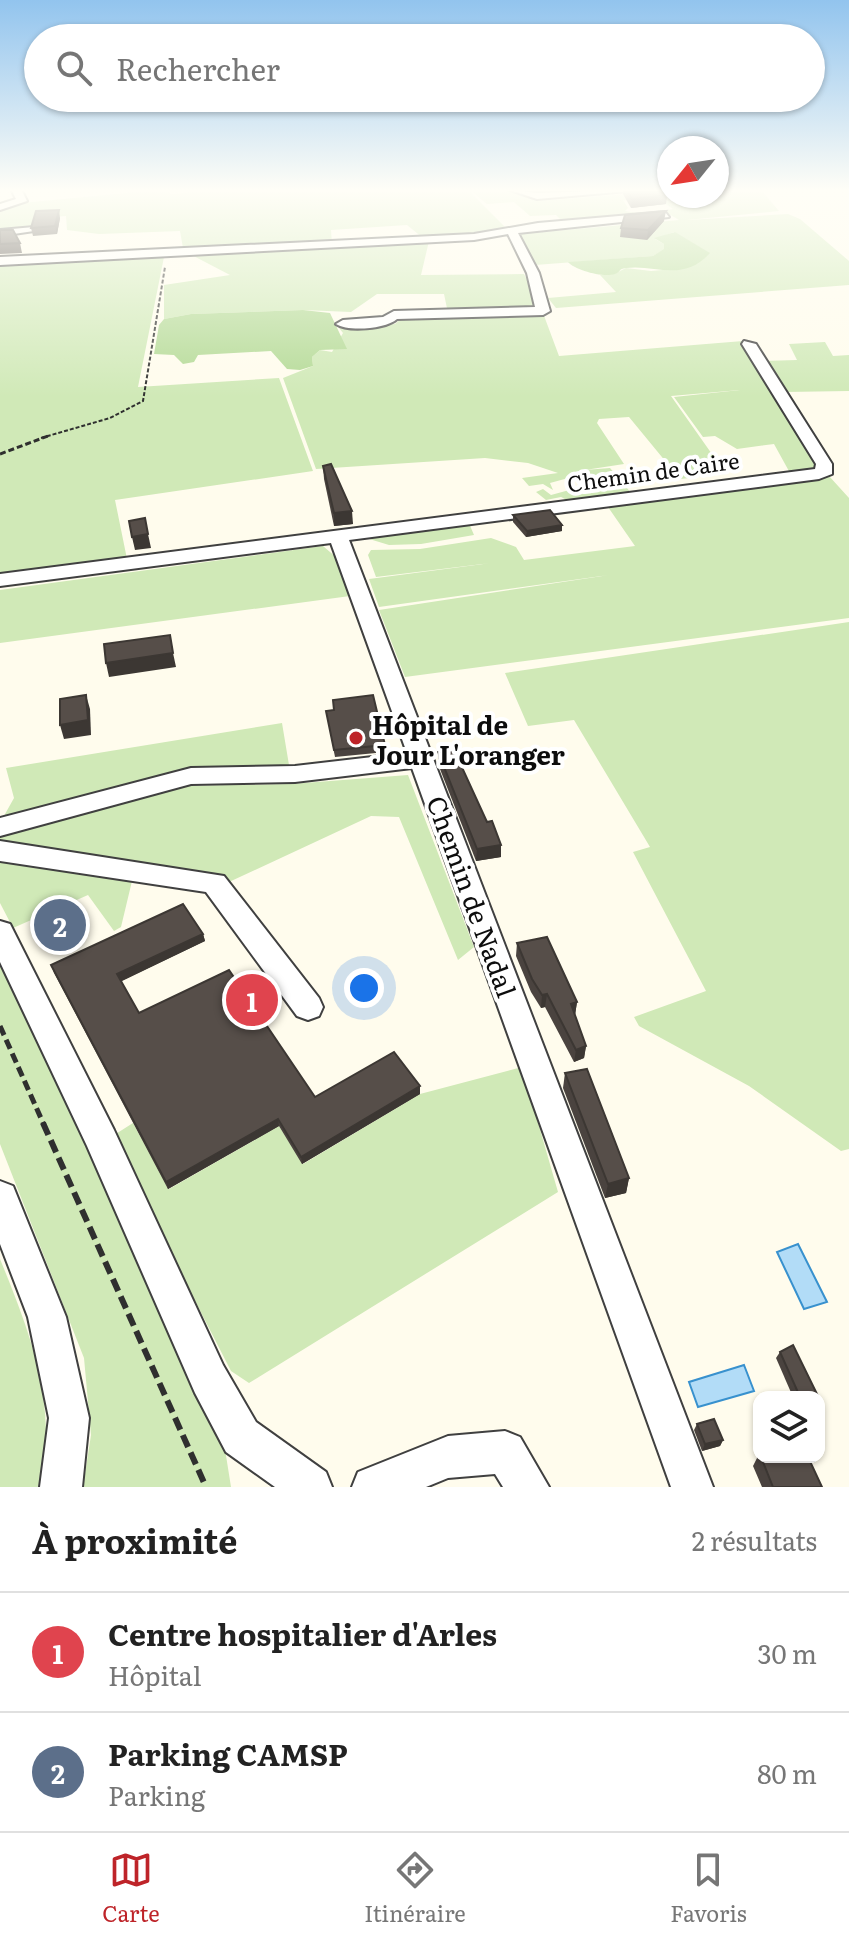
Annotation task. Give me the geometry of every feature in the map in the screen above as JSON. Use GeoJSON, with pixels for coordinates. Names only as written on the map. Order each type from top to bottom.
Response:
{"type":"FeatureCollection","features":[{"type":"Feature","properties":{"kind":"street"},"geometry":{"type":"LineString","coordinates":[[0,261],[41,258]]}},
{"type":"Feature","properties":{"kind":"street"},"geometry":{"type":"LineString","coordinates":[[343,324],[387,321],[394,315],[543,311],[526,258]]}},
{"type":"Feature","properties":{"kind":"street","name":"Chemin de Caire"},"geometry":{"type":"LineString","coordinates":[[338,535],[819,474],[826,470],[749,344]]}},
{"type":"Feature","properties":{"kind":"street"},"geometry":{"type":"LineString","coordinates":[[0,580],[338,535]]}},
{"type":"Feature","properties":{"kind":"street","name":"Chemin de Nadal"},"geometry":{"type":"LineString","coordinates":[[338,535],[692,1487]]}},
{"type":"Feature","properties":{"kind":"street"},"geometry":{"type":"LineString","coordinates":[[0,827],[151,784],[191,776],[295,774],[422,759]]}},
{"type":"Feature","properties":{"kind":"street"},"geometry":{"type":"LineString","coordinates":[[0,851],[214,883],[308,1007]]}},
{"type":"Feature","properties":{"kind":"street"},"geometry":{"type":"LineString","coordinates":[[0,932],[102,1141],[209,1379],[241,1437],[311,1487]]}},
{"type":"Feature","properties":{"kind":"street"},"geometry":{"type":"LineString","coordinates":[[0,1198],[47,1317],[69,1418],[61,1487]]}},
{"type":"Feature","properties":{"kind":"street"},"geometry":{"type":"LineString","coordinates":[[373,1487],[448,1457],[505,1452],[528,1487]]}},
{"type":"Feature","properties":{"kind":"path"},"geometry":{"type":"LineString","coordinates":[[0,454],[11,447],[121,414],[143,401],[160,282],[169,258]]}},
{"type":"Feature","properties":{"kind":"path"},"geometry":{"type":"LineString","coordinates":[[0,1026],[206,1487]]}},
{"type":"Feature","properties":{"kind":"green space"},"geometry":{"type":"Polygon","coordinates":[[[69,258],[164,258],[138,387],[279,378],[313,471],[115,500],[127,559],[0,577],[0,263],[69,258]]]}},
{"type":"Feature","properties":{"kind":"green space"},"geometry":{"type":"Polygon","coordinates":[[[198,258],[425,258],[421,275],[524,274],[537,300],[537,310],[448,313],[444,294],[377,294],[351,312],[303,310],[191,314],[164,319],[164,285],[230,275],[198,258]]]}},
{"type":"Feature","properties":{"kind":"green space"},"geometry":{"type":"Polygon","coordinates":[[[532,258],[622,258],[535,265],[532,258]]]}},
{"type":"Feature","properties":{"kind":"green space"},"geometry":{"type":"Polygon","coordinates":[[[700,258],[846,258],[849,261],[849,285],[556,308],[548,298],[616,292],[600,275],[614,274],[626,268],[651,271],[685,268],[700,258]]]}},
{"type":"Feature","properties":{"kind":"green space"},"geometry":{"type":"Polygon","coordinates":[[[704,258],[679,270],[637,267],[610,275],[577,268],[568,262],[704,258]]]}},
{"type":"Feature","properties":{"kind":"green space"},"geometry":{"type":"Polygon","coordinates":[[[303,310],[330,313],[347,349],[320,350],[312,357],[313,366],[300,370],[287,369],[271,351],[198,355],[194,362],[183,364],[174,355],[154,354],[159,325],[164,319],[191,314],[303,310]]]}},
{"type":"Feature","properties":{"kind":"green space"},"geometry":{"type":"Polygon","coordinates":[[[543,313],[559,356],[743,341],[821,468],[808,473],[790,473],[774,444],[737,449],[715,436],[703,437],[674,397],[740,390],[671,396],[726,474],[680,479],[629,417],[599,419],[597,423],[624,464],[585,470],[610,468],[632,494],[569,501],[561,497],[546,500],[536,492],[543,489],[551,495],[584,486],[572,477],[550,483],[553,490],[543,484],[529,486],[522,478],[558,473],[528,463],[485,458],[316,469],[283,378],[313,366],[312,357],[320,350],[332,352],[343,333],[339,328],[395,324],[402,318],[543,313]]]}},
{"type":"Feature","properties":{"kind":"green space"},"geometry":{"type":"Polygon","coordinates":[[[825,342],[833,356],[849,355],[849,391],[785,392],[762,361],[797,360],[789,344],[825,342]]]}},
{"type":"Feature","properties":{"kind":"green space"},"geometry":{"type":"Polygon","coordinates":[[[829,476],[849,498],[849,618],[405,677],[379,610],[609,575],[379,607],[369,579],[491,563],[376,577],[368,555],[371,550],[420,549],[491,538],[516,547],[524,560],[635,546],[608,507],[829,476]]]}},
{"type":"Feature","properties":{"kind":"green space"},"geometry":{"type":"Polygon","coordinates":[[[468,521],[474,535],[421,544],[389,545],[366,538],[347,541],[344,536],[468,521]]]}},
{"type":"Feature","properties":{"kind":"green space"},"geometry":{"type":"Polygon","coordinates":[[[323,546],[337,558],[350,596],[0,643],[0,590],[323,546]]]}},
{"type":"Feature","properties":{"kind":"green space"},"geometry":{"type":"Polygon","coordinates":[[[849,622],[849,1149],[841,1151],[749,1086],[639,1026],[634,1017],[706,991],[633,852],[650,847],[574,720],[528,726],[505,673],[849,622]]]}},
{"type":"Feature","properties":{"kind":"green space"},"geometry":{"type":"Polygon","coordinates":[[[282,723],[290,771],[180,773],[0,823],[14,798],[6,768],[282,723]]]}},
{"type":"Feature","properties":{"kind":"green space"},"geometry":{"type":"Polygon","coordinates":[[[408,775],[474,947],[458,960],[399,817],[371,816],[229,882],[0,843],[0,836],[151,790],[178,786],[291,784],[408,775]]]}},
{"type":"Feature","properties":{"kind":"green space"},"geometry":{"type":"Polygon","coordinates":[[[0,861],[132,881],[121,927],[114,931],[88,895],[13,928],[0,903],[0,861]]]}},
{"type":"Feature","properties":{"kind":"green space"},"geometry":{"type":"Polygon","coordinates":[[[0,953],[221,1424],[231,1487],[83,1487],[91,1435],[84,1358],[0,1144],[0,953]]]}},
{"type":"Feature","properties":{"kind":"green space"},"geometry":{"type":"Polygon","coordinates":[[[522,1067],[558,1192],[249,1383],[231,1371],[111,1137],[133,1123],[169,1189],[279,1126],[303,1164],[420,1094],[522,1067]]]}},
{"type":"Feature","properties":{"kind":"green space"},"geometry":{"type":"Polygon","coordinates":[[[0,1259],[38,1370],[46,1426],[42,1487],[0,1487],[0,1259]]]}},
{"type":"Feature","properties":{"kind":"water"},"geometry":{"type":"Polygon","coordinates":[[[798,1244],[827,1302],[804,1309],[777,1252],[798,1244]]]}},
{"type":"Feature","properties":{"kind":"water"},"geometry":{"type":"Polygon","coordinates":[[[744,1365],[754,1391],[698,1407],[689,1382],[744,1365]]]}},
{"type":"Feature","properties":{"kind":"building"},"geometry":{"type":"Polygon","coordinates":[[[331,464],[352,511],[334,513],[323,466],[331,464]]]}},
{"type":"Feature","properties":{"kind":"building"},"geometry":{"type":"Polygon","coordinates":[[[550,510],[562,525],[527,531],[513,515],[550,510]]]}},
{"type":"Feature","properties":{"kind":"building"},"geometry":{"type":"Polygon","coordinates":[[[145,518],[148,534],[132,537],[129,521],[145,518]]]}},
{"type":"Feature","properties":{"kind":"building"},"geometry":{"type":"Polygon","coordinates":[[[170,635],[173,653],[106,663],[104,644],[170,635]]]}},
{"type":"Feature","properties":{"kind":"building"},"geometry":{"type":"Polygon","coordinates":[[[86,695],[88,720],[60,725],[60,699],[86,695]]]}},
{"type":"Feature","properties":{"kind":"building","name":"Hôpital de Jour L'oranger"},"geometry":{"type":"Polygon","coordinates":[[[373,695],[385,745],[334,750],[326,711],[334,710],[333,700],[373,695]]]}},
{"type":"Feature","properties":{"kind":"building"},"geometry":{"type":"Polygon","coordinates":[[[454,750],[487,822],[492,821],[501,845],[477,849],[438,752],[454,750]]]}},
{"type":"Feature","properties":{"kind":"building"},"geometry":{"type":"Polygon","coordinates":[[[183,904],[203,934],[117,974],[139,1013],[229,970],[315,1097],[394,1052],[420,1086],[301,1157],[278,1119],[166,1182],[51,965],[183,904]]]}},
{"type":"Feature","properties":{"kind":"building"},"geometry":{"type":"Polygon","coordinates":[[[547,937],[577,1002],[571,1004],[586,1046],[576,1050],[547,994],[542,995],[532,979],[517,943],[547,937]]]}},
{"type":"Feature","properties":{"kind":"building"},"geometry":{"type":"Polygon","coordinates":[[[587,1069],[629,1178],[608,1184],[565,1073],[587,1069]]]}},
{"type":"Feature","properties":{"kind":"building"},"geometry":{"type":"Polygon","coordinates":[[[793,1345],[816,1391],[797,1391],[780,1352],[793,1345]]]}},
{"type":"Feature","properties":{"kind":"building"},"geometry":{"type":"Polygon","coordinates":[[[714,1419],[723,1440],[705,1444],[697,1424],[714,1419]]]}},
{"type":"Feature","properties":{"kind":"building"},"geometry":{"type":"Polygon","coordinates":[[[763,1463],[811,1463],[822,1487],[773,1487],[763,1463]]]}},
{"type":"Feature","properties":{"kind":"place","name":"Hôpital de Jour L'oranger"},"geometry":{"type":"Point","coordinates":[356,738]}},
{"type":"Feature","properties":{"kind":"place","name":"Parking CAMSP"},"geometry":{"type":"Point","coordinates":[60,925]}},
{"type":"Feature","properties":{"kind":"place","name":"Centre hospitalier d'Arles"},"geometry":{"type":"Point","coordinates":[252,1000]}}]}
